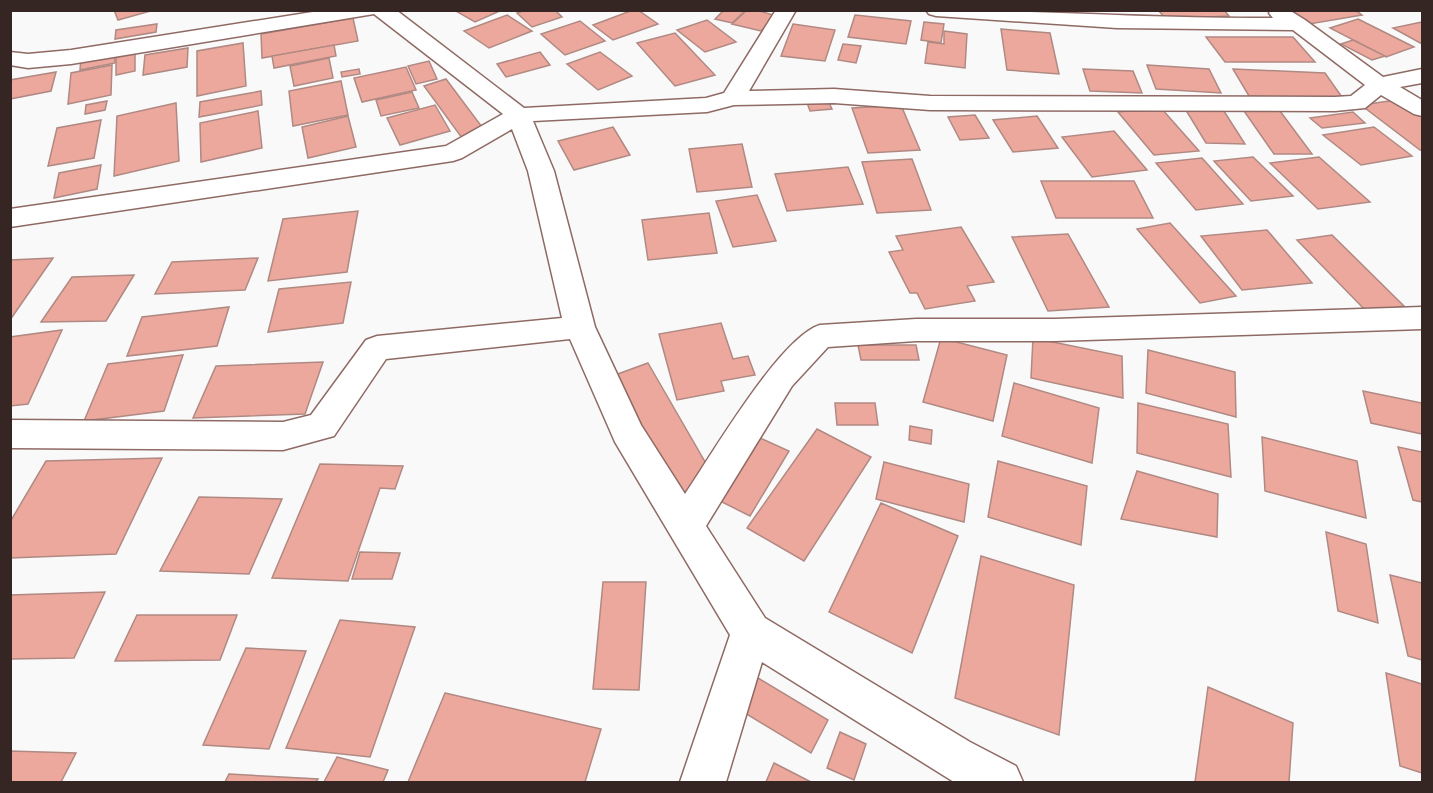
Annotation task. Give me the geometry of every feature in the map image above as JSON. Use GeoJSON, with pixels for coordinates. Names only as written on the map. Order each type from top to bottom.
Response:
{"type":"FeatureCollection","features":[{"type":"Feature","properties":{"kind":"street"},"geometry":{"type":"LineString","coordinates":[[10,58],[28,61],[70,57],[367,10]]}},
{"type":"Feature","properties":{"kind":"street"},"geometry":{"type":"LineString","coordinates":[[382,10],[519,115],[540,171],[580,327],[627,432],[751,632],[954,758],[1000,783]]}},
{"type":"Feature","properties":{"kind":"street"},"geometry":{"type":"LineString","coordinates":[[733,98],[786,10]]}},
{"type":"Feature","properties":{"kind":"street"},"geometry":{"type":"LineString","coordinates":[[936,10],[1120,24],[1210,26],[1298,24]]}},
{"type":"Feature","properties":{"kind":"street"},"geometry":{"type":"LineString","coordinates":[[1274,10],[1298,24],[1379,85],[1422,109]]}},
{"type":"Feature","properties":{"kind":"street"},"geometry":{"type":"LineString","coordinates":[[10,218],[453,153],[519,115],[707,105],[733,98],[834,96],[930,104],[1335,104],[1357,103],[1379,85],[1422,76]]}},
{"type":"Feature","properties":{"kind":"street"},"geometry":{"type":"LineString","coordinates":[[685,526],[782,377],[820,336],[916,330],[1054,330],[1422,318]]}},
{"type":"Feature","properties":{"kind":"street"},"geometry":{"type":"LineString","coordinates":[[10,434],[283,436],[322,426],[376,348],[580,327]]}},
{"type":"Feature","properties":{"kind":"street"},"geometry":{"type":"LineString","coordinates":[[703,783],[751,632]]}},
{"type":"Feature","properties":{"kind":"building"},"geometry":{"type":"Polygon","coordinates":[[[114,10],[154,10],[118,20],[114,10]]]}},
{"type":"Feature","properties":{"kind":"building"},"geometry":{"type":"Polygon","coordinates":[[[454,10],[502,10],[475,22],[454,10]]]}},
{"type":"Feature","properties":{"kind":"building"},"geometry":{"type":"Polygon","coordinates":[[[526,10],[555,10],[562,17],[532,27],[517,13],[526,10]]]}},
{"type":"Feature","properties":{"kind":"building"},"geometry":{"type":"Polygon","coordinates":[[[638,10],[658,24],[613,40],[593,25],[638,10]]]}},
{"type":"Feature","properties":{"kind":"building"},"geometry":{"type":"Polygon","coordinates":[[[724,10],[746,10],[732,23],[715,19],[724,10]]]}},
{"type":"Feature","properties":{"kind":"building"},"geometry":{"type":"Polygon","coordinates":[[[747,10],[777,16],[761,31],[732,24],[747,10]]]}},
{"type":"Feature","properties":{"kind":"building"},"geometry":{"type":"Polygon","coordinates":[[[1158,10],[1224,10],[1229,16],[1166,19],[1158,10]]]}},
{"type":"Feature","properties":{"kind":"building"},"geometry":{"type":"Polygon","coordinates":[[[1288,10],[1355,10],[1362,15],[1309,24],[1288,10]]]}},
{"type":"Feature","properties":{"kind":"building"},"geometry":{"type":"Polygon","coordinates":[[[507,15],[532,31],[489,48],[464,31],[507,15]]]}},
{"type":"Feature","properties":{"kind":"building"},"geometry":{"type":"Polygon","coordinates":[[[855,15],[911,21],[906,44],[848,37],[855,15]]]}},
{"type":"Feature","properties":{"kind":"building"},"geometry":{"type":"Polygon","coordinates":[[[353,18],[358,41],[262,58],[261,34],[353,18]]]}},
{"type":"Feature","properties":{"kind":"building"},"geometry":{"type":"Polygon","coordinates":[[[1358,19],[1414,47],[1386,57],[1330,28],[1358,19]]]}},
{"type":"Feature","properties":{"kind":"building"},"geometry":{"type":"Polygon","coordinates":[[[707,20],[736,42],[705,52],[677,30],[707,20]]]}},
{"type":"Feature","properties":{"kind":"building"},"geometry":{"type":"Polygon","coordinates":[[[580,21],[605,41],[565,55],[541,34],[580,21]]]}},
{"type":"Feature","properties":{"kind":"building"},"geometry":{"type":"Polygon","coordinates":[[[924,22],[944,24],[941,43],[921,40],[924,22]]]}},
{"type":"Feature","properties":{"kind":"building"},"geometry":{"type":"Polygon","coordinates":[[[1422,22],[1422,44],[1393,28],[1422,22]]]}},
{"type":"Feature","properties":{"kind":"building"},"geometry":{"type":"Polygon","coordinates":[[[157,24],[156,32],[115,39],[116,30],[157,24]]]}},
{"type":"Feature","properties":{"kind":"building"},"geometry":{"type":"Polygon","coordinates":[[[793,24],[835,30],[825,61],[781,56],[793,24]]]}},
{"type":"Feature","properties":{"kind":"building"},"geometry":{"type":"Polygon","coordinates":[[[1001,29],[1050,33],[1059,74],[1007,70],[1001,29]]]}},
{"type":"Feature","properties":{"kind":"building"},"geometry":{"type":"Polygon","coordinates":[[[944,31],[967,34],[965,68],[925,63],[928,42],[944,44],[944,31]]]}},
{"type":"Feature","properties":{"kind":"building"},"geometry":{"type":"Polygon","coordinates":[[[675,33],[715,75],[675,86],[637,43],[675,33]]]}},
{"type":"Feature","properties":{"kind":"building"},"geometry":{"type":"Polygon","coordinates":[[[1206,37],[1293,37],[1315,62],[1225,62],[1206,37]]]}},
{"type":"Feature","properties":{"kind":"building"},"geometry":{"type":"Polygon","coordinates":[[[1353,40],[1385,56],[1372,60],[1341,44],[1353,40]]]}},
{"type":"Feature","properties":{"kind":"building"},"geometry":{"type":"Polygon","coordinates":[[[243,43],[246,86],[197,96],[197,51],[243,43]]]}},
{"type":"Feature","properties":{"kind":"building"},"geometry":{"type":"Polygon","coordinates":[[[843,44],[861,46],[856,63],[838,60],[843,44]]]}},
{"type":"Feature","properties":{"kind":"building"},"geometry":{"type":"Polygon","coordinates":[[[334,45],[336,56],[274,68],[272,56],[334,45]]]}},
{"type":"Feature","properties":{"kind":"building"},"geometry":{"type":"Polygon","coordinates":[[[188,48],[187,67],[143,75],[145,55],[188,48]]]}},
{"type":"Feature","properties":{"kind":"building"},"geometry":{"type":"Polygon","coordinates":[[[115,52],[115,63],[80,70],[81,58],[115,52]]]}},
{"type":"Feature","properties":{"kind":"building"},"geometry":{"type":"Polygon","coordinates":[[[540,52],[550,65],[506,77],[497,64],[540,52]]]}},
{"type":"Feature","properties":{"kind":"building"},"geometry":{"type":"Polygon","coordinates":[[[600,52],[632,76],[598,90],[567,64],[600,52]]]}},
{"type":"Feature","properties":{"kind":"building"},"geometry":{"type":"Polygon","coordinates":[[[135,53],[135,71],[116,75],[116,57],[135,53]]]}},
{"type":"Feature","properties":{"kind":"building"},"geometry":{"type":"Polygon","coordinates":[[[329,58],[333,78],[294,86],[290,66],[329,58]]]}},
{"type":"Feature","properties":{"kind":"building"},"geometry":{"type":"Polygon","coordinates":[[[429,61],[437,79],[416,84],[408,66],[429,61]]]}},
{"type":"Feature","properties":{"kind":"building"},"geometry":{"type":"Polygon","coordinates":[[[112,65],[111,95],[68,104],[71,73],[112,65]]]}},
{"type":"Feature","properties":{"kind":"building"},"geometry":{"type":"Polygon","coordinates":[[[1147,65],[1209,69],[1221,93],[1156,89],[1147,65]]]}},
{"type":"Feature","properties":{"kind":"building"},"geometry":{"type":"Polygon","coordinates":[[[406,67],[416,90],[362,102],[354,78],[406,67]]]}},
{"type":"Feature","properties":{"kind":"building"},"geometry":{"type":"Polygon","coordinates":[[[359,69],[360,74],[342,77],[341,72],[359,69]]]}},
{"type":"Feature","properties":{"kind":"building"},"geometry":{"type":"Polygon","coordinates":[[[1083,69],[1133,71],[1142,93],[1090,91],[1083,69]]]}},
{"type":"Feature","properties":{"kind":"building"},"geometry":{"type":"Polygon","coordinates":[[[1233,69],[1325,73],[1344,100],[1249,96],[1233,69]]]}},
{"type":"Feature","properties":{"kind":"building"},"geometry":{"type":"Polygon","coordinates":[[[56,72],[51,91],[10,99],[10,80],[56,72]]]}},
{"type":"Feature","properties":{"kind":"building"},"geometry":{"type":"Polygon","coordinates":[[[446,79],[485,131],[462,138],[424,86],[446,79]]]}},
{"type":"Feature","properties":{"kind":"building"},"geometry":{"type":"Polygon","coordinates":[[[341,81],[348,115],[293,126],[289,91],[341,81]]]}},
{"type":"Feature","properties":{"kind":"building"},"geometry":{"type":"Polygon","coordinates":[[[261,91],[262,105],[199,117],[200,102],[261,91]]]}},
{"type":"Feature","properties":{"kind":"building"},"geometry":{"type":"Polygon","coordinates":[[[412,92],[419,108],[381,116],[376,100],[412,92]]]}},
{"type":"Feature","properties":{"kind":"building"},"geometry":{"type":"Polygon","coordinates":[[[827,98],[832,109],[810,111],[806,100],[827,98]]]}},
{"type":"Feature","properties":{"kind":"building"},"geometry":{"type":"Polygon","coordinates":[[[1403,99],[1422,113],[1422,150],[1361,105],[1403,99]]]}},
{"type":"Feature","properties":{"kind":"building"},"geometry":{"type":"Polygon","coordinates":[[[107,101],[105,110],[85,114],[86,105],[107,101]]]}},
{"type":"Feature","properties":{"kind":"building"},"geometry":{"type":"Polygon","coordinates":[[[176,103],[179,161],[114,176],[117,116],[176,103]]]}},
{"type":"Feature","properties":{"kind":"building"},"geometry":{"type":"Polygon","coordinates":[[[435,105],[450,131],[400,145],[387,118],[435,105]]]}},
{"type":"Feature","properties":{"kind":"building"},"geometry":{"type":"Polygon","coordinates":[[[901,105],[920,150],[868,153],[852,108],[901,105]]]}},
{"type":"Feature","properties":{"kind":"building"},"geometry":{"type":"Polygon","coordinates":[[[1184,107],[1222,108],[1245,144],[1206,143],[1184,107]]]}},
{"type":"Feature","properties":{"kind":"building"},"geometry":{"type":"Polygon","coordinates":[[[1161,108],[1199,151],[1154,155],[1118,112],[1161,108]]]}},
{"type":"Feature","properties":{"kind":"building"},"geometry":{"type":"Polygon","coordinates":[[[258,111],[262,148],[201,162],[200,123],[258,111]]]}},
{"type":"Feature","properties":{"kind":"building"},"geometry":{"type":"Polygon","coordinates":[[[1244,111],[1280,111],[1312,154],[1274,154],[1244,111]]]}},
{"type":"Feature","properties":{"kind":"building"},"geometry":{"type":"Polygon","coordinates":[[[1353,112],[1365,123],[1322,128],[1310,118],[1353,112]]]}},
{"type":"Feature","properties":{"kind":"building"},"geometry":{"type":"Polygon","coordinates":[[[975,115],[989,138],[960,140],[948,117],[975,115]]]}},
{"type":"Feature","properties":{"kind":"building"},"geometry":{"type":"Polygon","coordinates":[[[348,116],[356,147],[308,158],[302,127],[348,116]]]}},
{"type":"Feature","properties":{"kind":"building"},"geometry":{"type":"Polygon","coordinates":[[[1037,116],[1058,148],[1013,152],[993,120],[1037,116]]]}},
{"type":"Feature","properties":{"kind":"building"},"geometry":{"type":"Polygon","coordinates":[[[101,120],[94,158],[48,166],[57,128],[101,120]]]}},
{"type":"Feature","properties":{"kind":"building"},"geometry":{"type":"Polygon","coordinates":[[[613,127],[630,155],[574,170],[558,141],[613,127]]]}},
{"type":"Feature","properties":{"kind":"building"},"geometry":{"type":"Polygon","coordinates":[[[1374,127],[1412,156],[1361,165],[1323,135],[1374,127]]]}},
{"type":"Feature","properties":{"kind":"building"},"geometry":{"type":"Polygon","coordinates":[[[1114,131],[1147,170],[1092,177],[1062,137],[1114,131]]]}},
{"type":"Feature","properties":{"kind":"building"},"geometry":{"type":"Polygon","coordinates":[[[742,144],[752,187],[697,192],[689,149],[742,144]]]}},
{"type":"Feature","properties":{"kind":"building"},"geometry":{"type":"Polygon","coordinates":[[[1253,157],[1293,196],[1251,201],[1214,161],[1253,157]]]}},
{"type":"Feature","properties":{"kind":"building"},"geometry":{"type":"Polygon","coordinates":[[[1319,157],[1370,202],[1318,209],[1270,163],[1319,157]]]}},
{"type":"Feature","properties":{"kind":"building"},"geometry":{"type":"Polygon","coordinates":[[[1202,158],[1243,204],[1196,210],[1156,163],[1202,158]]]}},
{"type":"Feature","properties":{"kind":"building"},"geometry":{"type":"Polygon","coordinates":[[[912,159],[931,210],[877,213],[862,162],[912,159]]]}},
{"type":"Feature","properties":{"kind":"building"},"geometry":{"type":"Polygon","coordinates":[[[101,165],[97,189],[54,198],[59,173],[101,165]]]}},
{"type":"Feature","properties":{"kind":"building"},"geometry":{"type":"Polygon","coordinates":[[[848,167],[863,204],[787,211],[775,174],[848,167]]]}},
{"type":"Feature","properties":{"kind":"building"},"geometry":{"type":"Polygon","coordinates":[[[1041,181],[1134,181],[1153,218],[1056,218],[1041,181]]]}},
{"type":"Feature","properties":{"kind":"building"},"geometry":{"type":"Polygon","coordinates":[[[757,195],[776,241],[733,247],[716,201],[757,195]]]}},
{"type":"Feature","properties":{"kind":"building"},"geometry":{"type":"Polygon","coordinates":[[[358,211],[347,272],[268,281],[283,219],[358,211]]]}},
{"type":"Feature","properties":{"kind":"building"},"geometry":{"type":"Polygon","coordinates":[[[709,213],[717,253],[648,260],[642,220],[709,213]]]}},
{"type":"Feature","properties":{"kind":"building"},"geometry":{"type":"Polygon","coordinates":[[[1170,223],[1236,296],[1200,303],[1137,229],[1170,223]]]}},
{"type":"Feature","properties":{"kind":"building"},"geometry":{"type":"Polygon","coordinates":[[[961,227],[994,282],[967,286],[975,301],[925,309],[917,293],[910,293],[889,252],[903,250],[896,236],[961,227]]]}},
{"type":"Feature","properties":{"kind":"building"},"geometry":{"type":"Polygon","coordinates":[[[1267,230],[1312,283],[1242,290],[1201,236],[1267,230]]]}},
{"type":"Feature","properties":{"kind":"building"},"geometry":{"type":"Polygon","coordinates":[[[1068,234],[1109,307],[1048,311],[1012,237],[1068,234]]]}},
{"type":"Feature","properties":{"kind":"building"},"geometry":{"type":"Polygon","coordinates":[[[1332,235],[1404,306],[1367,312],[1297,240],[1332,235]]]}},
{"type":"Feature","properties":{"kind":"building"},"geometry":{"type":"Polygon","coordinates":[[[53,258],[10,320],[10,260],[53,258]]]}},
{"type":"Feature","properties":{"kind":"building"},"geometry":{"type":"Polygon","coordinates":[[[258,258],[245,290],[155,294],[172,262],[258,258]]]}},
{"type":"Feature","properties":{"kind":"building"},"geometry":{"type":"Polygon","coordinates":[[[134,275],[106,321],[41,322],[72,277],[134,275]]]}},
{"type":"Feature","properties":{"kind":"building"},"geometry":{"type":"Polygon","coordinates":[[[351,282],[343,323],[268,332],[279,289],[351,282]]]}},
{"type":"Feature","properties":{"kind":"building"},"geometry":{"type":"Polygon","coordinates":[[[229,307],[217,346],[127,356],[142,317],[229,307]]]}},
{"type":"Feature","properties":{"kind":"building"},"geometry":{"type":"Polygon","coordinates":[[[721,323],[733,359],[748,356],[755,375],[721,381],[724,391],[677,400],[659,334],[721,323]]]}},
{"type":"Feature","properties":{"kind":"building"},"geometry":{"type":"Polygon","coordinates":[[[62,330],[28,404],[10,406],[10,337],[62,330]]]}},
{"type":"Feature","properties":{"kind":"building"},"geometry":{"type":"Polygon","coordinates":[[[941,338],[1007,355],[993,421],[923,402],[941,338]]]}},
{"type":"Feature","properties":{"kind":"building"},"geometry":{"type":"Polygon","coordinates":[[[1033,338],[1122,356],[1123,398],[1031,378],[1033,338]]]}},
{"type":"Feature","properties":{"kind":"building"},"geometry":{"type":"Polygon","coordinates":[[[858,345],[916,345],[919,360],[861,360],[858,345]]]}},
{"type":"Feature","properties":{"kind":"building"},"geometry":{"type":"Polygon","coordinates":[[[1148,350],[1235,372],[1236,417],[1146,393],[1148,350]]]}},
{"type":"Feature","properties":{"kind":"building"},"geometry":{"type":"Polygon","coordinates":[[[183,355],[164,411],[84,421],[108,364],[183,355]]]}},
{"type":"Feature","properties":{"kind":"building"},"geometry":{"type":"Polygon","coordinates":[[[323,362],[305,414],[193,418],[216,366],[323,362]]]}},
{"type":"Feature","properties":{"kind":"building"},"geometry":{"type":"Polygon","coordinates":[[[648,363],[708,467],[682,502],[615,375],[648,363]]]}},
{"type":"Feature","properties":{"kind":"building"},"geometry":{"type":"Polygon","coordinates":[[[1014,383],[1099,408],[1092,463],[1002,436],[1014,383]]]}},
{"type":"Feature","properties":{"kind":"building"},"geometry":{"type":"Polygon","coordinates":[[[1363,391],[1422,403],[1422,434],[1371,423],[1363,391]]]}},
{"type":"Feature","properties":{"kind":"building"},"geometry":{"type":"Polygon","coordinates":[[[835,403],[875,403],[878,425],[837,425],[835,403]]]}},
{"type":"Feature","properties":{"kind":"building"},"geometry":{"type":"Polygon","coordinates":[[[1138,403],[1228,424],[1231,477],[1137,453],[1138,403]]]}},
{"type":"Feature","properties":{"kind":"building"},"geometry":{"type":"Polygon","coordinates":[[[910,426],[932,430],[931,444],[909,440],[910,426]]]}},
{"type":"Feature","properties":{"kind":"building"},"geometry":{"type":"Polygon","coordinates":[[[817,429],[871,457],[804,561],[747,528],[817,429]]]}},
{"type":"Feature","properties":{"kind":"building"},"geometry":{"type":"Polygon","coordinates":[[[758,437],[789,451],[750,516],[718,500],[758,437]]]}},
{"type":"Feature","properties":{"kind":"building"},"geometry":{"type":"Polygon","coordinates":[[[1262,437],[1357,461],[1366,518],[1265,491],[1262,437]]]}},
{"type":"Feature","properties":{"kind":"building"},"geometry":{"type":"Polygon","coordinates":[[[1398,447],[1422,452],[1422,502],[1413,500],[1398,447]]]}},
{"type":"Feature","properties":{"kind":"building"},"geometry":{"type":"Polygon","coordinates":[[[162,458],[116,554],[10,558],[10,522],[46,461],[162,458]]]}},
{"type":"Feature","properties":{"kind":"building"},"geometry":{"type":"Polygon","coordinates":[[[998,461],[1087,486],[1081,545],[988,517],[998,461]]]}},
{"type":"Feature","properties":{"kind":"building"},"geometry":{"type":"Polygon","coordinates":[[[884,462],[969,484],[964,522],[876,499],[884,462]]]}},
{"type":"Feature","properties":{"kind":"building"},"geometry":{"type":"Polygon","coordinates":[[[320,464],[403,466],[395,489],[380,488],[348,581],[272,578],[320,464]]]}},
{"type":"Feature","properties":{"kind":"building"},"geometry":{"type":"Polygon","coordinates":[[[1137,471],[1218,494],[1217,537],[1121,519],[1137,471]]]}},
{"type":"Feature","properties":{"kind":"building"},"geometry":{"type":"Polygon","coordinates":[[[199,497],[282,499],[249,574],[160,571],[199,497]]]}},
{"type":"Feature","properties":{"kind":"building"},"geometry":{"type":"Polygon","coordinates":[[[881,503],[958,536],[912,653],[829,612],[881,503]]]}},
{"type":"Feature","properties":{"kind":"building"},"geometry":{"type":"Polygon","coordinates":[[[1326,532],[1366,544],[1378,623],[1338,611],[1326,532]]]}},
{"type":"Feature","properties":{"kind":"building"},"geometry":{"type":"Polygon","coordinates":[[[360,552],[400,553],[392,579],[352,579],[360,552]]]}},
{"type":"Feature","properties":{"kind":"building"},"geometry":{"type":"Polygon","coordinates":[[[981,556],[1074,585],[1059,735],[955,698],[981,556]]]}},
{"type":"Feature","properties":{"kind":"building"},"geometry":{"type":"Polygon","coordinates":[[[1390,575],[1422,583],[1422,660],[1408,656],[1390,575]]]}},
{"type":"Feature","properties":{"kind":"building"},"geometry":{"type":"Polygon","coordinates":[[[603,582],[646,582],[639,690],[593,689],[603,582]]]}},
{"type":"Feature","properties":{"kind":"building"},"geometry":{"type":"Polygon","coordinates":[[[105,592],[74,658],[10,659],[10,595],[105,592]]]}},
{"type":"Feature","properties":{"kind":"building"},"geometry":{"type":"Polygon","coordinates":[[[137,615],[237,615],[220,660],[115,661],[137,615]]]}},
{"type":"Feature","properties":{"kind":"building"},"geometry":{"type":"Polygon","coordinates":[[[340,620],[415,627],[370,757],[286,748],[340,620]]]}},
{"type":"Feature","properties":{"kind":"building"},"geometry":{"type":"Polygon","coordinates":[[[246,648],[306,651],[269,749],[203,745],[246,648]]]}},
{"type":"Feature","properties":{"kind":"building"},"geometry":{"type":"Polygon","coordinates":[[[1386,673],[1422,684],[1422,773],[1400,766],[1386,673]]]}},
{"type":"Feature","properties":{"kind":"building"},"geometry":{"type":"Polygon","coordinates":[[[758,678],[828,720],[811,753],[740,710],[758,678]]]}},
{"type":"Feature","properties":{"kind":"building"},"geometry":{"type":"Polygon","coordinates":[[[1208,687],[1293,723],[1289,782],[1195,782],[1208,687]]]}},
{"type":"Feature","properties":{"kind":"building"},"geometry":{"type":"Polygon","coordinates":[[[445,693],[601,729],[585,782],[408,782],[445,693]]]}},
{"type":"Feature","properties":{"kind":"building"},"geometry":{"type":"Polygon","coordinates":[[[840,732],[866,744],[854,780],[827,768],[840,732]]]}},
{"type":"Feature","properties":{"kind":"building"},"geometry":{"type":"Polygon","coordinates":[[[10,751],[76,753],[61,782],[10,782],[10,751]]]}},
{"type":"Feature","properties":{"kind":"building"},"geometry":{"type":"Polygon","coordinates":[[[337,757],[388,770],[383,782],[324,782],[337,757]]]}},
{"type":"Feature","properties":{"kind":"building"},"geometry":{"type":"Polygon","coordinates":[[[774,763],[811,782],[766,782],[774,763]]]}},
{"type":"Feature","properties":{"kind":"building"},"geometry":{"type":"Polygon","coordinates":[[[229,774],[318,779],[316,782],[225,782],[229,774]]]}}]}
